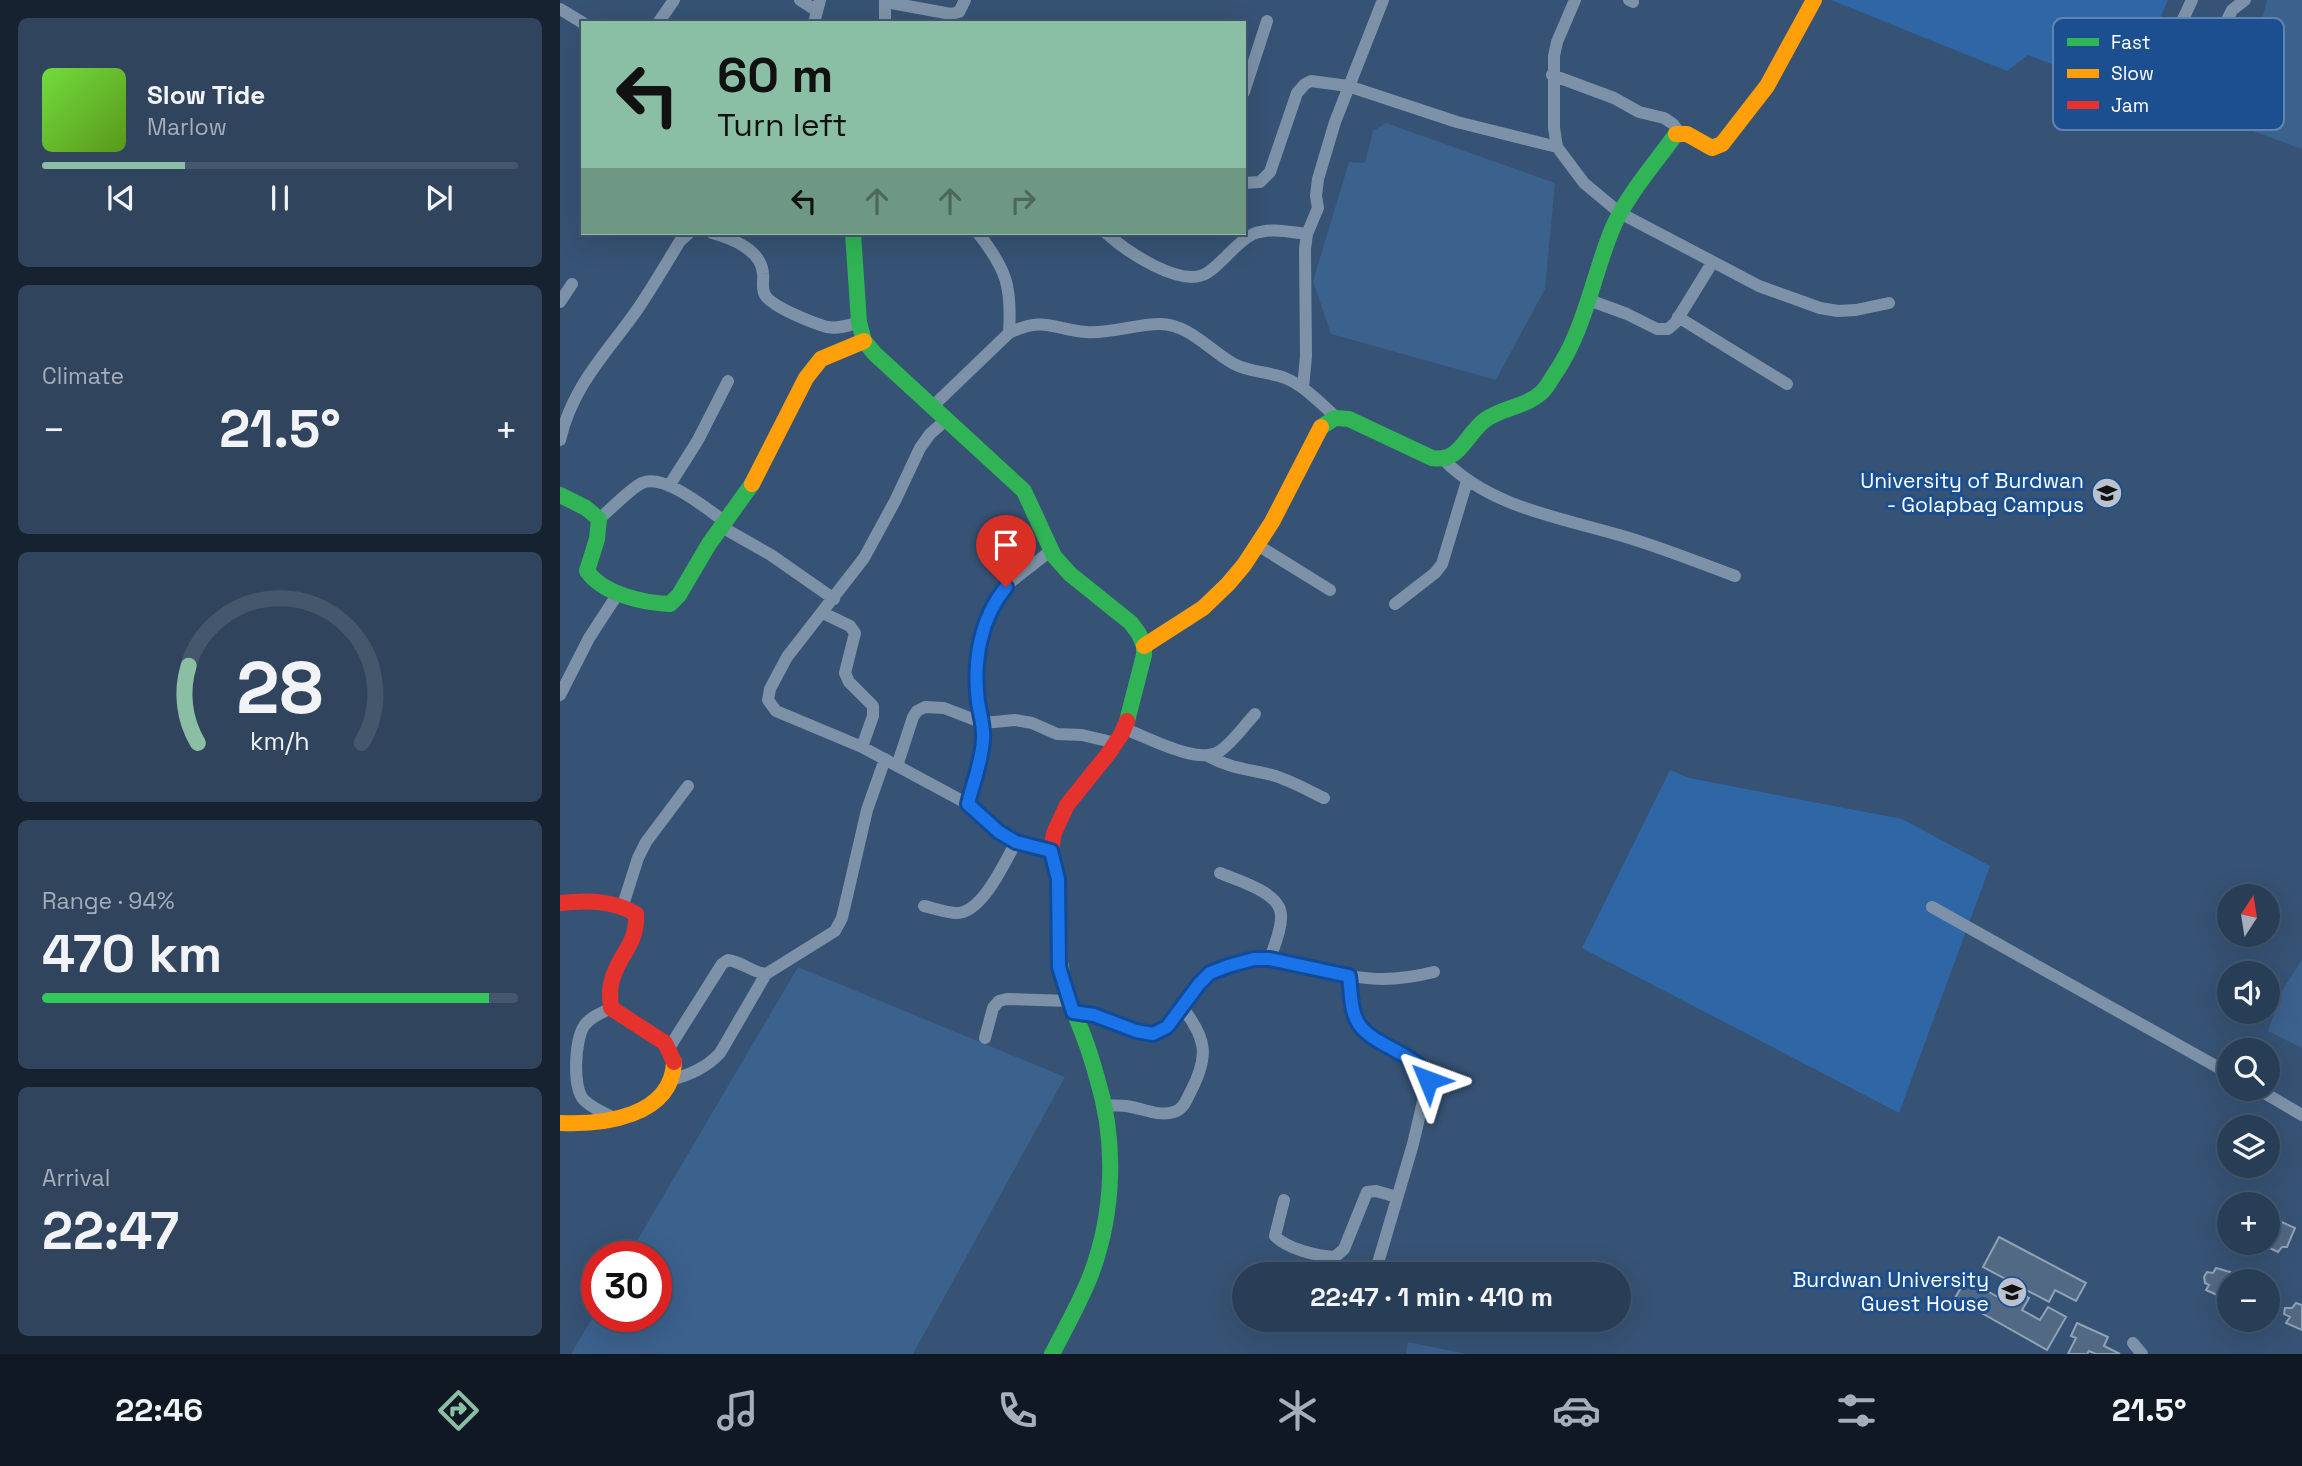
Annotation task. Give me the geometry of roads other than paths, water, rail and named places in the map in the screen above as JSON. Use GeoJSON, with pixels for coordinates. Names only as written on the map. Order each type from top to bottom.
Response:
{"type":"FeatureCollection","features":[{"type":"Feature","properties":{"kind":"street"},"geometry":{"type":"LineString","coordinates":[[659,21],[674,0]]}},
{"type":"Feature","properties":{"kind":"street"},"geometry":{"type":"LineString","coordinates":[[800,0],[817,11]]}},
{"type":"Feature","properties":{"kind":"street"},"geometry":{"type":"LineString","coordinates":[[885,21],[885,1],[951,14],[959,12],[965,0]]}},
{"type":"Feature","properties":{"kind":"street"},"geometry":{"type":"LineString","coordinates":[[1303,388],[1306,355],[1305,249],[1307,234],[1318,208],[1318,179],[1348,86],[1383,0]]}},
{"type":"Feature","properties":{"kind":"street"},"geometry":{"type":"LineString","coordinates":[[1575,0],[1557,41],[1552,75],[1554,128],[1557,147],[1584,183],[1620,213],[1759,286],[1820,308],[1838,311],[1889,303]]}},
{"type":"Feature","properties":{"kind":"street"},"geometry":{"type":"LineString","coordinates":[[1552,75],[1614,98],[1639,112],[1664,118],[1679,132],[1712,148],[1722,144],[1767,86],[1814,0]]}},
{"type":"Feature","properties":{"kind":"street"},"geometry":{"type":"LineString","coordinates":[[2184,18],[2192,0]]}},
{"type":"Feature","properties":{"kind":"street"},"geometry":{"type":"LineString","coordinates":[[2228,18],[2232,10],[2245,0]]}},
{"type":"Feature","properties":{"kind":"street"},"geometry":{"type":"LineString","coordinates":[[560,9],[581,22]]}},
{"type":"Feature","properties":{"kind":"street"},"geometry":{"type":"LineString","coordinates":[[1246,86],[1267,21]]}},
{"type":"Feature","properties":{"kind":"street"},"geometry":{"type":"LineString","coordinates":[[1246,183],[1260,182],[1270,172],[1297,93],[1305,84],[1319,80],[1348,86],[1446,119],[1557,147]]}},
{"type":"Feature","properties":{"kind":"street"},"geometry":{"type":"LineString","coordinates":[[1444,460],[1452,456],[1485,420],[1531,400],[1543,391],[1577,335],[1611,232],[1620,213],[1679,132]]}},
{"type":"Feature","properties":{"kind":"street"},"geometry":{"type":"LineString","coordinates":[[1107,235],[1177,276],[1194,278],[1208,272],[1240,242],[1254,234],[1269,230],[1307,234]]}},
{"type":"Feature","properties":{"kind":"street"},"geometry":{"type":"LineString","coordinates":[[560,440],[569,409],[579,388],[638,309],[680,241],[687,235]]}},
{"type":"Feature","properties":{"kind":"street"},"geometry":{"type":"LineString","coordinates":[[720,235],[754,253],[761,261],[762,286],[766,296],[779,307],[828,327],[859,323]]}},
{"type":"Feature","properties":{"kind":"street"},"geometry":{"type":"LineString","coordinates":[[853,235],[859,323],[864,341],[875,355],[1024,491],[1034,506],[1049,551],[1064,569],[1113,606],[1137,631],[1144,646],[1143,660],[1120,736],[1067,805],[1053,836],[1051,851],[1058,879],[1059,967],[1104,1105],[1108,1120],[1109,1153],[1103,1231],[1092,1269],[1052,1354]]}},
{"type":"Feature","properties":{"kind":"street"},"geometry":{"type":"LineString","coordinates":[[979,235],[1007,281],[1011,303],[1009,333]]}},
{"type":"Feature","properties":{"kind":"street"},"geometry":{"type":"LineString","coordinates":[[1589,300],[1657,329],[1668,329],[1712,263]]}},
{"type":"Feature","properties":{"kind":"street"},"geometry":{"type":"LineString","coordinates":[[560,302],[572,284]]}},
{"type":"Feature","properties":{"kind":"street"},"geometry":{"type":"LineString","coordinates":[[1678,317],[1787,384]]}},
{"type":"Feature","properties":{"kind":"street"},"geometry":{"type":"LineString","coordinates":[[933,406],[1009,333],[1025,325],[1040,323],[1103,333],[1160,324],[1174,326],[1193,335],[1238,366],[1287,379],[1303,388],[1336,417],[1349,419],[1432,458],[1444,460],[1467,481],[1512,503],[1619,535],[1735,576]]}},
{"type":"Feature","properties":{"kind":"street"},"geometry":{"type":"LineString","coordinates":[[560,495],[586,508],[599,519],[601,534],[589,559],[587,571],[594,580],[657,605],[670,604],[679,595],[722,524],[750,486],[806,378],[821,359],[864,341]]}},
{"type":"Feature","properties":{"kind":"street"},"geometry":{"type":"LineString","coordinates":[[669,485],[698,440],[728,381]]}},
{"type":"Feature","properties":{"kind":"street"},"geometry":{"type":"LineString","coordinates":[[1144,646],[1214,599],[1259,546],[1317,432],[1325,422],[1336,417]]}},
{"type":"Feature","properties":{"kind":"street"},"geometry":{"type":"LineString","coordinates":[[947,419],[930,434],[920,448],[864,558],[787,657],[770,689],[768,700],[775,710],[862,747],[968,804],[999,832],[1016,842],[1051,851]]}},
{"type":"Feature","properties":{"kind":"street"},"geometry":{"type":"LineString","coordinates":[[1395,604],[1435,573],[1442,564],[1467,481]]}},
{"type":"Feature","properties":{"kind":"street"},"geometry":{"type":"LineString","coordinates":[[599,519],[642,483],[669,485],[834,599]]}},
{"type":"Feature","properties":{"kind":"street"},"geometry":{"type":"LineString","coordinates":[[1259,546],[1330,590]]}},
{"type":"Feature","properties":{"kind":"street"},"geometry":{"type":"LineString","coordinates":[[968,804],[983,743],[977,666],[982,631],[993,603],[1006,587],[1049,551]]}},
{"type":"Feature","properties":{"kind":"street"},"geometry":{"type":"LineString","coordinates":[[560,695],[589,638],[619,592]]}},
{"type":"Feature","properties":{"kind":"street"},"geometry":{"type":"LineString","coordinates":[[823,613],[850,626],[855,633],[845,673],[849,682],[873,706],[873,716],[862,747]]}},
{"type":"Feature","properties":{"kind":"street"},"geometry":{"type":"LineString","coordinates":[[897,766],[916,711],[925,707],[944,708],[983,723],[1015,720],[1032,723],[1057,734],[1120,736],[1192,755],[1208,755],[1221,751],[1255,714]]}},
{"type":"Feature","properties":{"kind":"street"},"geometry":{"type":"LineString","coordinates":[[1208,755],[1225,765],[1272,775],[1324,798]]}},
{"type":"Feature","properties":{"kind":"street"},"geometry":{"type":"LineString","coordinates":[[671,1080],[694,1073],[710,1064],[720,1053],[766,974],[835,931],[842,918],[867,810],[885,759]]}},
{"type":"Feature","properties":{"kind":"street"},"geometry":{"type":"LineString","coordinates":[[623,905],[646,842],[688,786]]}},
{"type":"Feature","properties":{"kind":"street"},"geometry":{"type":"LineString","coordinates":[[924,906],[958,913],[971,909],[980,902],[1016,842]]}},
{"type":"Feature","properties":{"kind":"street"},"geometry":{"type":"LineString","coordinates":[[1220,873],[1272,896],[1279,904],[1282,917],[1270,959]]}},
{"type":"Feature","properties":{"kind":"street"},"geometry":{"type":"LineString","coordinates":[[560,903],[604,901],[623,905],[636,914],[639,928],[612,974],[608,995],[611,1008],[659,1039],[669,1048],[674,1063],[671,1080],[663,1093],[652,1103],[617,1119],[578,1124],[560,1123]]}},
{"type":"Feature","properties":{"kind":"street"},"geometry":{"type":"LineString","coordinates":[[1932,906],[2217,1067]]}},
{"type":"Feature","properties":{"kind":"street"},"geometry":{"type":"LineString","coordinates":[[985,1038],[993,1007],[999,1000],[1007,999],[1071,1007],[1136,1031],[1153,1034],[1167,1027],[1210,973],[1254,959],[1270,959],[1379,980],[1405,979],[1434,972]]}},
{"type":"Feature","properties":{"kind":"street"},"geometry":{"type":"LineString","coordinates":[[669,1048],[722,964],[728,960],[735,961],[766,974]]}},
{"type":"Feature","properties":{"kind":"street"},"geometry":{"type":"LineString","coordinates":[[1349,976],[1355,1019],[1361,1028],[1394,1052],[1418,1064],[1428,1080],[1413,1144],[1378,1262]]}},
{"type":"Feature","properties":{"kind":"street"},"geometry":{"type":"LineString","coordinates":[[1104,1105],[1125,1106],[1157,1113],[1172,1112],[1183,1106],[1199,1076],[1205,1053],[1196,1025],[1182,1007]]}},
{"type":"Feature","properties":{"kind":"street"},"geometry":{"type":"LineString","coordinates":[[611,1008],[588,1021],[580,1032],[576,1088],[583,1099],[617,1119]]}},
{"type":"Feature","properties":{"kind":"street"},"geometry":{"type":"LineString","coordinates":[[2278,1101],[2302,1115]]}},
{"type":"Feature","properties":{"kind":"street"},"geometry":{"type":"LineString","coordinates":[[1284,1199],[1275,1236],[1281,1242],[1335,1257],[1344,1249],[1367,1192],[1376,1191],[1397,1197]]}},
{"type":"Feature","properties":{"kind":"street"},"geometry":{"type":"LineString","coordinates":[[2133,1343],[2142,1354]]}},
{"type":"Feature","properties":{"kind":"place","name":"University of Burdwan - Golapbag Campus"},"geometry":{"type":"Point","coordinates":[2107,493]}},
{"type":"Feature","properties":{"kind":"place","name":"Burdwan University Guest House"},"geometry":{"type":"Point","coordinates":[2012,1292]}}]}
